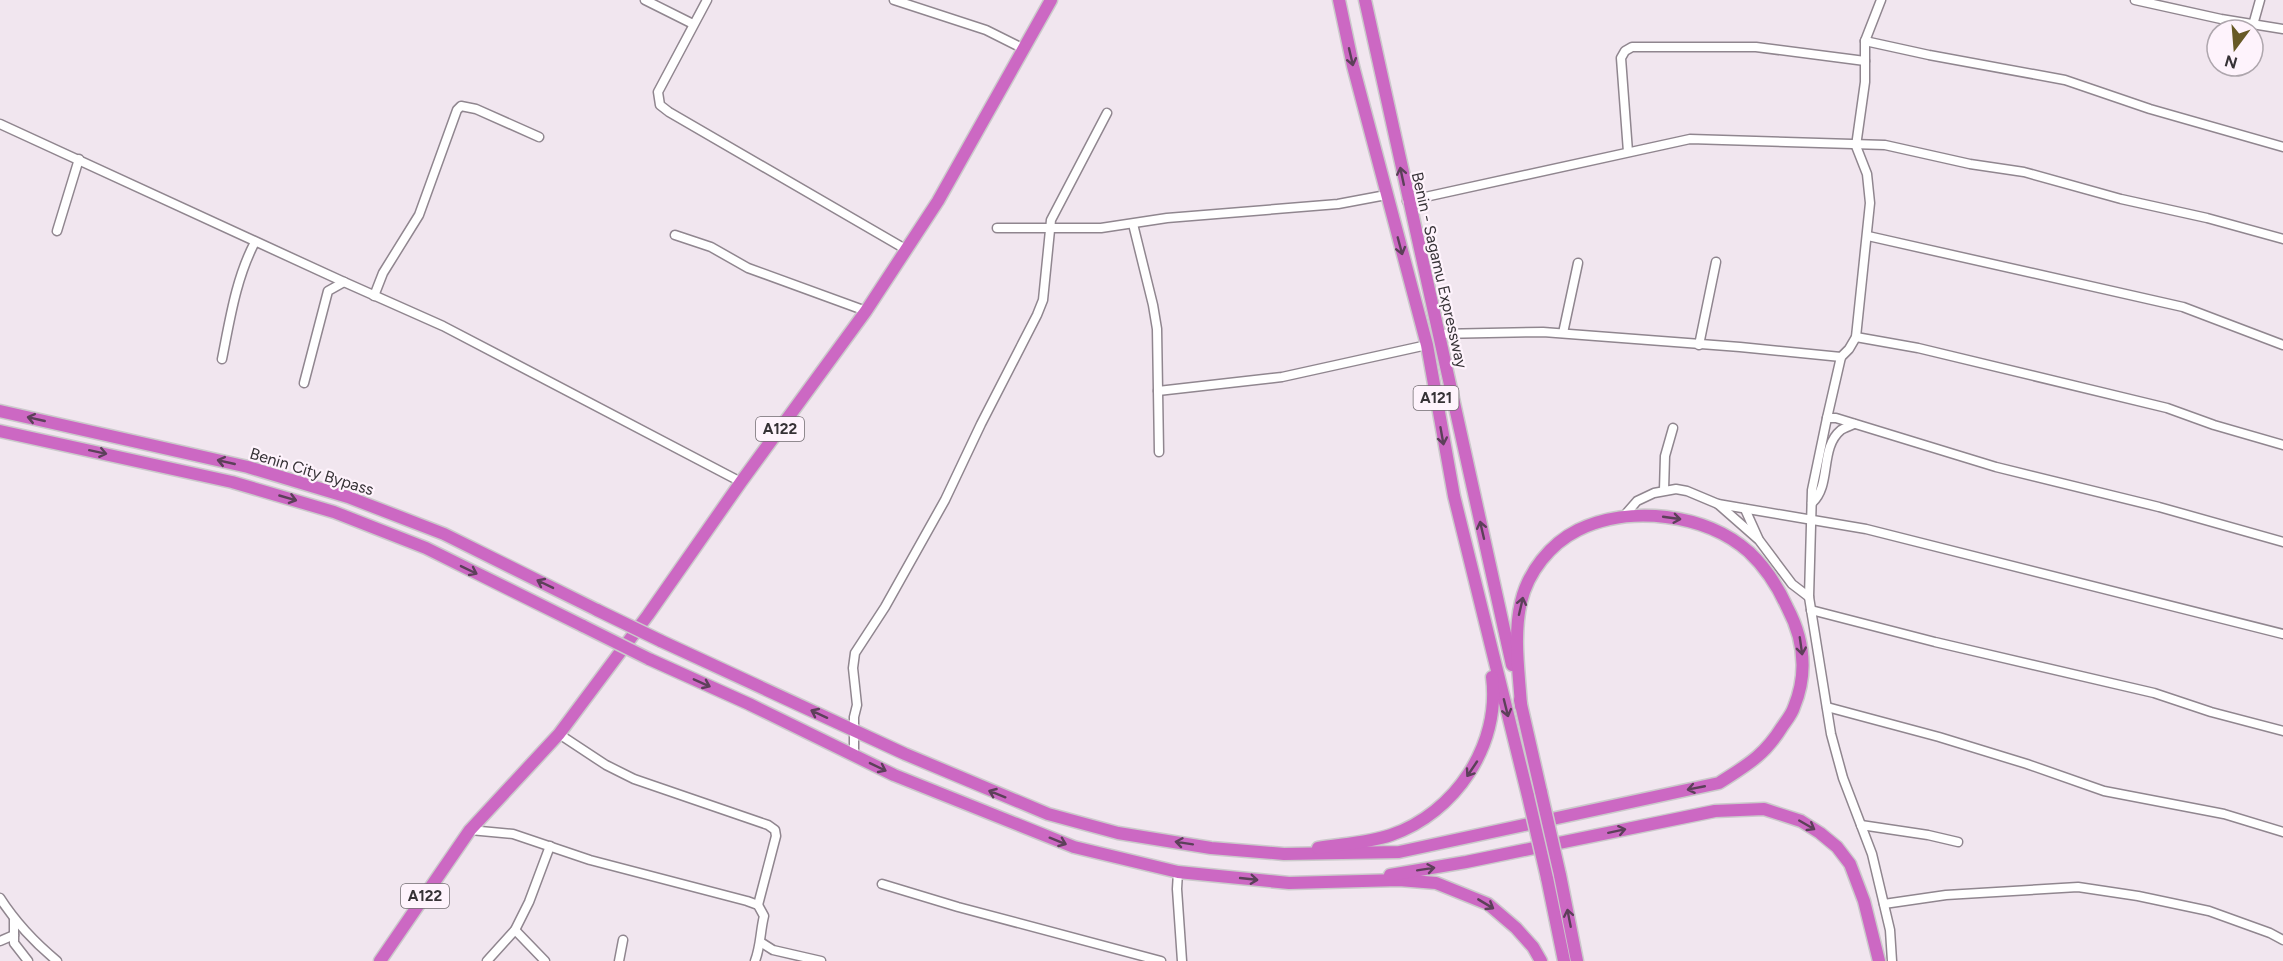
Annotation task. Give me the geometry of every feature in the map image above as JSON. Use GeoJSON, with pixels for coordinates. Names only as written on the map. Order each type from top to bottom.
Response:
{"type":"FeatureCollection","features":[{"type":"Feature","properties":{"kind":"highway","name":"A122"},"geometry":{"type":"LineString","coordinates":[[380,961],[470,830],[559,734],[648,615],[741,482],[866,311],[938,201],[1051,0]]}},
{"type":"Feature","properties":{"kind":"highway","name":"A121"},"geometry":{"type":"LineString","coordinates":[[1339,0],[1353,66],[1427,345],[1452,484],[1528,796],[1564,961]]}},
{"type":"Feature","properties":{"kind":"highway","name":"Benin - Sagamu Expressway"},"geometry":{"type":"LineString","coordinates":[[1365,0],[1407,201],[1578,961]]}},
{"type":"Feature","properties":{"kind":"highway","name":"Benin City Bypass"},"geometry":{"type":"LineString","coordinates":[[0,411],[248,467],[348,497],[444,534],[661,641],[855,731],[952,775],[1048,814],[1118,833],[1211,848],[1284,854]]}},
{"type":"Feature","properties":{"kind":"highway","name":"Benin City Bypass"},"geometry":{"type":"LineString","coordinates":[[0,431],[232,482],[334,512],[426,549],[649,659],[894,775],[1074,848],[1178,872],[1289,883],[1348,882]]}},
{"type":"Feature","properties":{"kind":"highway"},"geometry":{"type":"LineString","coordinates":[[1284,854],[1399,852],[1719,783],[1759,757],[1772,743],[1794,708],[1804,665],[1798,629],[1770,576],[1748,551],[1702,525],[1675,517],[1624,516],[1589,525],[1566,536],[1549,551],[1536,567],[1521,600],[1516,632],[1521,706]]}},
{"type":"Feature","properties":{"kind":"highway"},"geometry":{"type":"LineString","coordinates":[[1284,854],[1390,836],[1421,821],[1437,810],[1453,794],[1474,767],[1484,748],[1490,726],[1494,691],[1482,610]]}},
{"type":"Feature","properties":{"kind":"highway"},"geometry":{"type":"LineString","coordinates":[[1348,882],[1466,862],[1715,811],[1764,809],[1801,821],[1837,847],[1850,864],[1864,901],[1879,961]]}},
{"type":"Feature","properties":{"kind":"highway"},"geometry":{"type":"LineString","coordinates":[[1348,882],[1399,880],[1436,883],[1463,893],[1488,904],[1516,928],[1533,947],[1541,961]]}},
{"type":"Feature","properties":{"kind":"street"},"geometry":{"type":"LineString","coordinates":[[645,0],[693,24]]}},
{"type":"Feature","properties":{"kind":"street"},"geometry":{"type":"LineString","coordinates":[[707,0],[658,92],[660,105],[907,250]]}},
{"type":"Feature","properties":{"kind":"street"},"geometry":{"type":"LineString","coordinates":[[894,0],[986,30],[1022,48]]}},
{"type":"Feature","properties":{"kind":"street"},"geometry":{"type":"LineString","coordinates":[[1881,0],[1865,40],[1865,82],[1856,146],[1867,174],[1870,203],[1856,338],[1850,349],[1841,357],[1827,418],[1810,519],[1809,597],[1827,707],[1843,778],[1872,854],[1890,930],[1892,961]]}},
{"type":"Feature","properties":{"kind":"street"},"geometry":{"type":"LineString","coordinates":[[2135,0],[2220,18]]}},
{"type":"Feature","properties":{"kind":"street"},"geometry":{"type":"LineString","coordinates":[[2177,9],[2179,0]]}},
{"type":"Feature","properties":{"kind":"street"},"geometry":{"type":"LineString","coordinates":[[2255,18],[2260,0]]}},
{"type":"Feature","properties":{"kind":"street"},"geometry":{"type":"LineString","coordinates":[[2265,25],[2283,29]]}},
{"type":"Feature","properties":{"kind":"street"},"geometry":{"type":"LineString","coordinates":[[1865,40],[1929,55],[2065,80],[2151,109],[2283,147]]}},
{"type":"Feature","properties":{"kind":"street"},"geometry":{"type":"LineString","coordinates":[[1628,152],[1621,58],[1625,51],[1632,47],[1756,46],[1865,61]]}},
{"type":"Feature","properties":{"kind":"street"},"geometry":{"type":"LineString","coordinates":[[374,296],[379,281],[419,215],[457,110],[461,106],[476,109],[539,137]]}},
{"type":"Feature","properties":{"kind":"street"},"geometry":{"type":"LineString","coordinates":[[854,755],[855,653],[885,607],[945,500],[981,423],[1037,315],[1043,300],[1051,220],[1107,113]]}},
{"type":"Feature","properties":{"kind":"street"},"geometry":{"type":"LineString","coordinates":[[0,124],[443,326],[741,482]]}},
{"type":"Feature","properties":{"kind":"street"},"geometry":{"type":"LineString","coordinates":[[1407,201],[1690,139],[1856,146],[1886,145],[1970,164],[2024,172],[2121,199],[2207,218],[2283,239]]}},
{"type":"Feature","properties":{"kind":"street"},"geometry":{"type":"LineString","coordinates":[[57,231],[79,159]]}},
{"type":"Feature","properties":{"kind":"street"},"geometry":{"type":"LineString","coordinates":[[997,228],[1101,228],[1167,218],[1338,204],[1386,195]]}},
{"type":"Feature","properties":{"kind":"street"},"geometry":{"type":"LineString","coordinates":[[1133,224],[1157,329],[1159,452]]}},
{"type":"Feature","properties":{"kind":"street"},"geometry":{"type":"LineString","coordinates":[[675,235],[711,247],[759,272],[866,311]]}},
{"type":"Feature","properties":{"kind":"street"},"geometry":{"type":"LineString","coordinates":[[1868,236],[2183,307],[2283,345]]}},
{"type":"Feature","properties":{"kind":"street"},"geometry":{"type":"LineString","coordinates":[[222,359],[240,278],[245,261],[255,242]]}},
{"type":"Feature","properties":{"kind":"street"},"geometry":{"type":"LineString","coordinates":[[1699,345],[1716,262]]}},
{"type":"Feature","properties":{"kind":"street"},"geometry":{"type":"LineString","coordinates":[[1563,333],[1578,263]]}},
{"type":"Feature","properties":{"kind":"street"},"geometry":{"type":"LineString","coordinates":[[304,383],[328,291],[344,282]]}},
{"type":"Feature","properties":{"kind":"street"},"geometry":{"type":"LineString","coordinates":[[1438,334],[1504,331],[1563,333],[1841,357]]}},
{"type":"Feature","properties":{"kind":"street"},"geometry":{"type":"LineString","coordinates":[[1856,338],[1918,348],[2167,408],[2214,425],[2283,445]]}},
{"type":"Feature","properties":{"kind":"street"},"geometry":{"type":"LineString","coordinates":[[1158,391],[1282,376],[1427,345]]}},
{"type":"Feature","properties":{"kind":"street"},"geometry":{"type":"LineString","coordinates":[[1827,418],[1836,418],[1996,467],[2159,507],[2283,542]]}},
{"type":"Feature","properties":{"kind":"street"},"geometry":{"type":"LineString","coordinates":[[1812,503],[1823,489],[1831,446],[1840,431],[1854,424]]}},
{"type":"Feature","properties":{"kind":"street"},"geometry":{"type":"LineString","coordinates":[[1664,490],[1665,456],[1673,428]]}},
{"type":"Feature","properties":{"kind":"street"},"geometry":{"type":"LineString","coordinates":[[1624,516],[1637,501],[1664,490],[1676,489],[1687,491],[1718,504],[1866,529],[2283,634]]}},
{"type":"Feature","properties":{"kind":"street"},"geometry":{"type":"LineString","coordinates":[[1718,504],[1759,540],[1792,584],[1809,597]]}},
{"type":"Feature","properties":{"kind":"street"},"geometry":{"type":"LineString","coordinates":[[1745,509],[1759,540]]}},
{"type":"Feature","properties":{"kind":"street"},"geometry":{"type":"LineString","coordinates":[[1811,610],[1935,642],[2154,693],[2211,712],[2283,731]]}},
{"type":"Feature","properties":{"kind":"street"},"geometry":{"type":"LineString","coordinates":[[1827,707],[1983,751],[2104,791],[2224,814],[2283,832]]}},
{"type":"Feature","properties":{"kind":"street"},"geometry":{"type":"LineString","coordinates":[[559,734],[606,765],[634,779],[768,825],[775,830],[776,836],[758,906]]}},
{"type":"Feature","properties":{"kind":"street"},"geometry":{"type":"LineString","coordinates":[[1861,825],[1958,842]]}},
{"type":"Feature","properties":{"kind":"street"},"geometry":{"type":"LineString","coordinates":[[470,830],[513,834],[601,863],[747,901],[758,906],[764,916],[759,935],[762,943],[773,950],[821,961]]}},
{"type":"Feature","properties":{"kind":"street"},"geometry":{"type":"LineString","coordinates":[[487,961],[514,930],[529,902],[550,846]]}},
{"type":"Feature","properties":{"kind":"street"},"geometry":{"type":"LineString","coordinates":[[1178,872],[1182,961]]}},
{"type":"Feature","properties":{"kind":"street"},"geometry":{"type":"LineString","coordinates":[[882,884],[958,907],[1161,961]]}},
{"type":"Feature","properties":{"kind":"street"},"geometry":{"type":"LineString","coordinates":[[1884,904],[1946,896],[2078,887],[2138,896],[2210,911],[2283,940]]}},
{"type":"Feature","properties":{"kind":"street"},"geometry":{"type":"LineString","coordinates":[[0,898],[14,920],[38,946],[57,961]]}},
{"type":"Feature","properties":{"kind":"street"},"geometry":{"type":"LineString","coordinates":[[14,920],[14,944],[28,961]]}},
{"type":"Feature","properties":{"kind":"street"},"geometry":{"type":"LineString","coordinates":[[514,930],[545,961]]}},
{"type":"Feature","properties":{"kind":"street"},"geometry":{"type":"LineString","coordinates":[[0,940],[14,935]]}},
{"type":"Feature","properties":{"kind":"street"},"geometry":{"type":"LineString","coordinates":[[619,961],[623,940]]}},
{"type":"Feature","properties":{"kind":"street"},"geometry":{"type":"LineString","coordinates":[[755,961],[762,943]]}}]}
